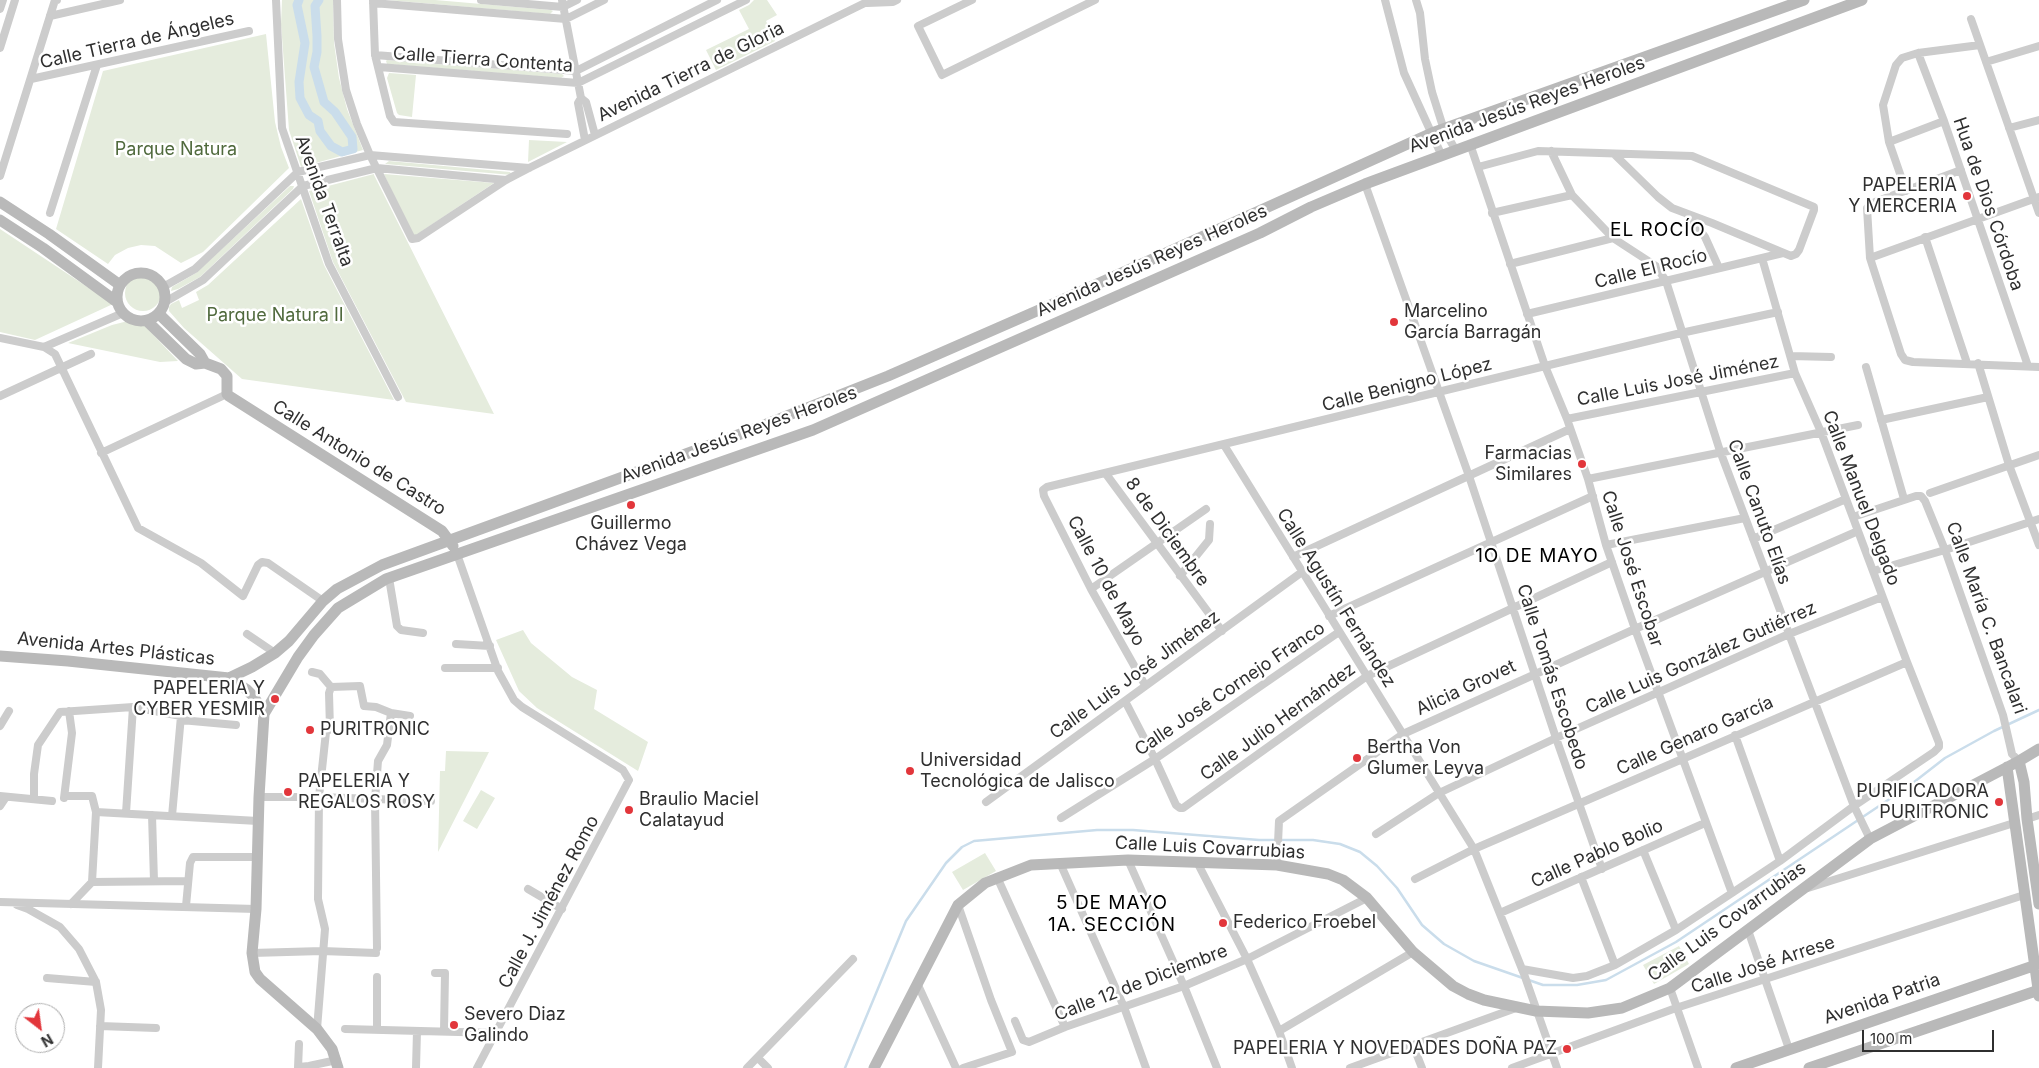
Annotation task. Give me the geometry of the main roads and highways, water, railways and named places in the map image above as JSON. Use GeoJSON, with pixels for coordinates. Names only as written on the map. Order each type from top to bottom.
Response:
{"type":"FeatureCollection","features":[{"type":"Feature","properties":{"kind":"waterway"},"geometry":{"type":"LineString","coordinates":[[299,0],[297,5],[305,43],[299,82],[300,98],[309,115],[318,121],[320,131],[331,146],[342,152],[353,149],[352,137],[335,112],[324,102],[314,67],[317,52],[315,6],[319,0]]}},
{"type":"Feature","properties":{"kind":"waterway"},"geometry":{"type":"LineString","coordinates":[[845,1068],[906,921],[946,863],[962,847],[974,841],[1097,830],[1133,830],[1259,840],[1313,840],[1340,844],[1360,852],[1377,866],[1397,888],[1422,925],[1444,944],[1474,961],[1543,985],[1577,985],[1606,980],[1676,942],[1909,786],[1945,758],[1994,731],[2039,710]]}},
{"type":"Feature","properties":{"kind":"place","name":"PAPELERIA Y MERCERIA"},"geometry":{"type":"Point","coordinates":[1967,196]}},
{"type":"Feature","properties":{"kind":"place","name":"Marcelino García Barragán"},"geometry":{"type":"Point","coordinates":[1394,322]}},
{"type":"Feature","properties":{"kind":"place","name":"Farmacias Similares"},"geometry":{"type":"Point","coordinates":[1582,464]}},
{"type":"Feature","properties":{"kind":"place","name":"Guillermo Chávez Vega"},"geometry":{"type":"Point","coordinates":[631,505]}},
{"type":"Feature","properties":{"kind":"place","name":"PAPELERIA Y CYBER YESMIR"},"geometry":{"type":"Point","coordinates":[275,699]}},
{"type":"Feature","properties":{"kind":"place","name":"PURITRONIC"},"geometry":{"type":"Point","coordinates":[310,730]}},
{"type":"Feature","properties":{"kind":"place","name":"Bertha Von Glumer Leyva"},"geometry":{"type":"Point","coordinates":[1357,758]}},
{"type":"Feature","properties":{"kind":"place","name":"Universidad Tecnológica de Jalisco"},"geometry":{"type":"Point","coordinates":[910,771]}},
{"type":"Feature","properties":{"kind":"place","name":"PAPELERIA Y REGALOS ROSY"},"geometry":{"type":"Point","coordinates":[288,792]}},
{"type":"Feature","properties":{"kind":"place","name":"PURIFICADORA PURITRONIC"},"geometry":{"type":"Point","coordinates":[1999,802]}},
{"type":"Feature","properties":{"kind":"place","name":"Braulio Maciel Calatayud"},"geometry":{"type":"Point","coordinates":[629,810]}},
{"type":"Feature","properties":{"kind":"place","name":"Federico Froebel"},"geometry":{"type":"Point","coordinates":[1223,923]}},
{"type":"Feature","properties":{"kind":"place","name":"Severo Diaz Galindo"},"geometry":{"type":"Point","coordinates":[454,1025]}},
{"type":"Feature","properties":{"kind":"place","name":"PAPELERIA Y NOVEDADES DOÑA PAZ"},"geometry":{"type":"Point","coordinates":[1567,1049]}},
{"type":"Feature","properties":{"kind":"district","name":"EL ROCÍO"},"geometry":{"type":"Point","coordinates":[1658,230]}},
{"type":"Feature","properties":{"kind":"district","name":"1O DE MAYO"},"geometry":{"type":"Point","coordinates":[1537,556]}},
{"type":"Feature","properties":{"kind":"district","name":"5 DE MAYO 1A. SECCIÓN"},"geometry":{"type":"Point","coordinates":[1112,914]}},
{"type":"Feature","properties":{"kind":"park label","name":"Parque Natura"},"geometry":{"type":"Point","coordinates":[176,150]}},
{"type":"Feature","properties":{"kind":"park label","name":"Parque Natura II"},"geometry":{"type":"Point","coordinates":[275,316]}}]}
